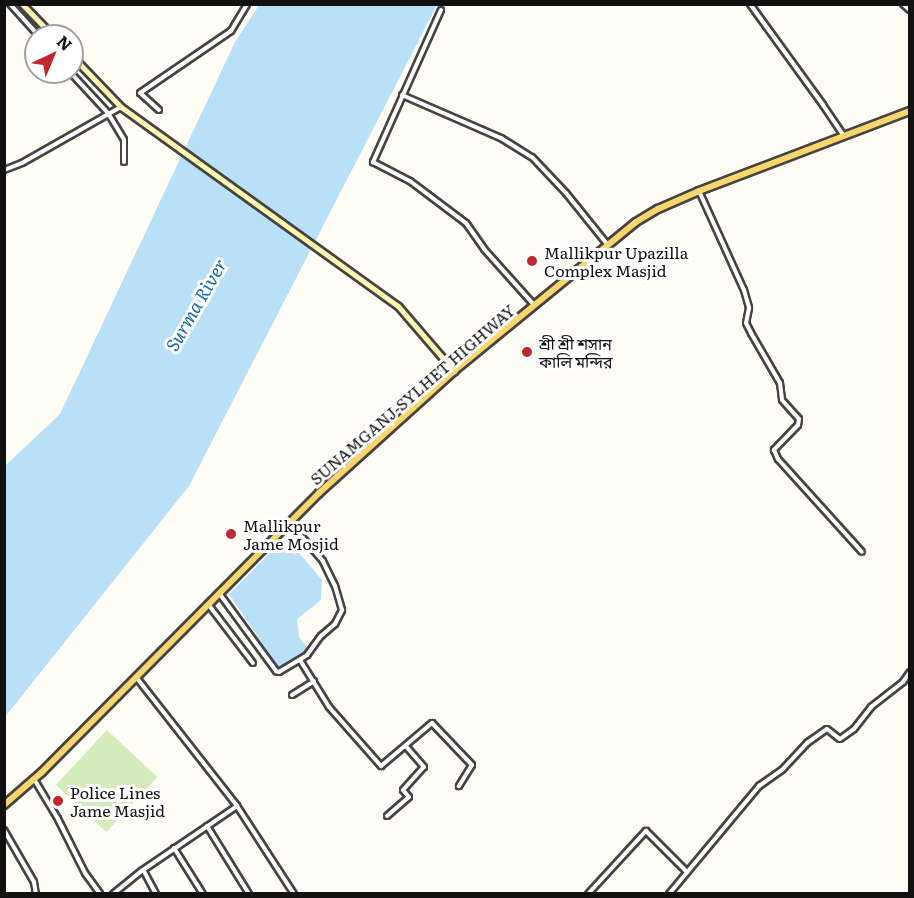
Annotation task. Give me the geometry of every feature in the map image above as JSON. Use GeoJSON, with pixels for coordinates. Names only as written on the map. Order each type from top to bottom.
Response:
{"type":"FeatureCollection","features":[{"type":"Feature","properties":{"kind":"main road"},"geometry":{"type":"LineString","coordinates":[[22,4],[41,24]]}},
{"type":"Feature","properties":{"kind":"main road"},"geometry":{"type":"LineString","coordinates":[[84,68],[121,107],[369,283],[416,324],[454,371]]}},
{"type":"Feature","properties":{"kind":"main road","name":"SUNAMGANJ-SYLHET HIGHWAY"},"geometry":{"type":"LineString","coordinates":[[4,804],[34,779],[284,527],[454,371],[608,245],[658,209],[699,191],[909,111]]}},
{"type":"Feature","properties":{"kind":"street"},"geometry":{"type":"LineString","coordinates":[[10,4],[28,24]]}},
{"type":"Feature","properties":{"kind":"street"},"geometry":{"type":"LineString","coordinates":[[159,110],[140,93],[231,31],[247,4]]}},
{"type":"Feature","properties":{"kind":"street"},"geometry":{"type":"LineString","coordinates":[[750,4],[824,105],[843,135]]}},
{"type":"Feature","properties":{"kind":"street"},"geometry":{"type":"LineString","coordinates":[[903,4],[909,10]]}},
{"type":"Feature","properties":{"kind":"street"},"geometry":{"type":"LineString","coordinates":[[441,10],[373,162],[410,181],[466,223],[484,249],[534,305]]}},
{"type":"Feature","properties":{"kind":"street"},"geometry":{"type":"LineString","coordinates":[[81,84],[108,113],[124,140],[124,162]]}},
{"type":"Feature","properties":{"kind":"street"},"geometry":{"type":"LineString","coordinates":[[402,95],[501,138],[532,157],[566,193],[608,245]]}},
{"type":"Feature","properties":{"kind":"street"},"geometry":{"type":"LineString","coordinates":[[4,170],[22,163],[121,107]]}},
{"type":"Feature","properties":{"kind":"street"},"geometry":{"type":"LineString","coordinates":[[699,191],[744,290],[749,308],[746,323],[780,382],[782,400],[799,419],[798,424],[774,450],[778,459],[862,552]]}},
{"type":"Feature","properties":{"kind":"street"},"geometry":{"type":"LineString","coordinates":[[219,592],[276,671],[279,672],[300,660],[335,624],[342,610],[335,586],[323,561],[295,529],[284,527]]}},
{"type":"Feature","properties":{"kind":"street"},"geometry":{"type":"LineString","coordinates":[[208,603],[253,663]]}},
{"type":"Feature","properties":{"kind":"street"},"geometry":{"type":"LineString","coordinates":[[300,660],[329,707],[381,766],[432,723],[472,765],[459,786]]}},
{"type":"Feature","properties":{"kind":"street"},"geometry":{"type":"LineString","coordinates":[[669,894],[759,786],[782,770],[807,743],[828,729],[840,739],[854,729],[871,707],[903,682],[909,672]]}},
{"type":"Feature","properties":{"kind":"street"},"geometry":{"type":"LineString","coordinates":[[136,677],[237,806],[294,894]]}},
{"type":"Feature","properties":{"kind":"street"},"geometry":{"type":"LineString","coordinates":[[292,695],[314,681]]}},
{"type":"Feature","properties":{"kind":"street"},"geometry":{"type":"LineString","coordinates":[[387,816],[409,797],[403,790],[424,767],[406,746]]}},
{"type":"Feature","properties":{"kind":"street"},"geometry":{"type":"LineString","coordinates":[[34,779],[58,819],[85,873],[100,894]]}},
{"type":"Feature","properties":{"kind":"street"},"geometry":{"type":"LineString","coordinates":[[113,894],[142,870],[237,806]]}},
{"type":"Feature","properties":{"kind":"street"},"geometry":{"type":"LineString","coordinates":[[207,826],[249,894]]}},
{"type":"Feature","properties":{"kind":"street"},"geometry":{"type":"LineString","coordinates":[[4,830],[34,882],[36,894]]}},
{"type":"Feature","properties":{"kind":"street"},"geometry":{"type":"LineString","coordinates":[[588,894],[646,831],[687,872]]}},
{"type":"Feature","properties":{"kind":"street"},"geometry":{"type":"LineString","coordinates":[[174,848],[203,894]]}},
{"type":"Feature","properties":{"kind":"street"},"geometry":{"type":"LineString","coordinates":[[142,870],[156,894]]}},
{"type":"Feature","properties":{"kind":"green space"},"geometry":{"type":"Polygon","coordinates":[[[107,730],[157,777],[106,832],[56,785],[107,730]]]}},
{"type":"Feature","properties":{"kind":"water","name":"Surma River"},"geometry":{"type":"Polygon","coordinates":[[[259,5],[437,5],[189,486],[5,717],[5,466],[60,414],[235,42],[259,5]]]}},
{"type":"Feature","properties":{"kind":"water"},"geometry":{"type":"Polygon","coordinates":[[[280,543],[291,546],[322,580],[321,600],[297,619],[299,637],[308,649],[280,670],[229,594],[280,543]]]}},
{"type":"Feature","properties":{"kind":"place","name":"Mallikpur Upazilla Complex Masjid"},"geometry":{"type":"Point","coordinates":[532,261]}},
{"type":"Feature","properties":{"kind":"place","name":"শ্রী শ্রী শসান কালি মন্দির"},"geometry":{"type":"Point","coordinates":[527,352]}},
{"type":"Feature","properties":{"kind":"place","name":"Mallikpur Jame Mosjid"},"geometry":{"type":"Point","coordinates":[231,534]}},
{"type":"Feature","properties":{"kind":"place","name":"Police Lines Jame Masjid"},"geometry":{"type":"Point","coordinates":[58,801]}}]}
